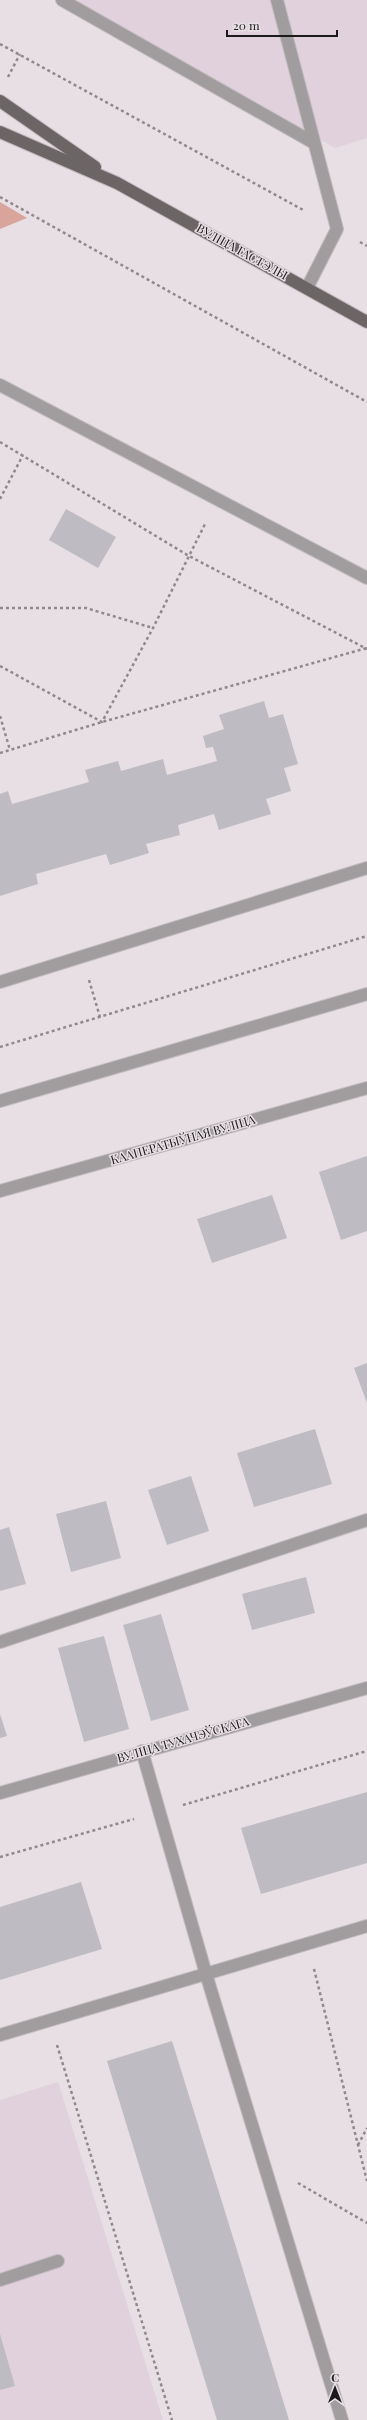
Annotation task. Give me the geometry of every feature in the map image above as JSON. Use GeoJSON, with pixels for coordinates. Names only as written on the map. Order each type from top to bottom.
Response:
{"type":"FeatureCollection","features":[{"type":"Feature","properties":{"kind":"main road","name":"ВУЛІЦА ГАСТЭЛЫ"},"geometry":{"type":"LineString","coordinates":[[0,101],[117,183]]}},
{"type":"Feature","properties":{"kind":"main road","name":"ВУЛІЦА ГАСТЭЛЫ"},"geometry":{"type":"LineString","coordinates":[[0,132],[117,183],[367,322]]}},
{"type":"Feature","properties":{"kind":"street"},"geometry":{"type":"LineString","coordinates":[[62,0],[314,143]]}},
{"type":"Feature","properties":{"kind":"street"},"geometry":{"type":"LineString","coordinates":[[277,0],[337,228],[307,288]]}},
{"type":"Feature","properties":{"kind":"street"},"geometry":{"type":"LineString","coordinates":[[0,385],[367,578]]}},
{"type":"Feature","properties":{"kind":"street"},"geometry":{"type":"LineString","coordinates":[[0,982],[367,868]]}},
{"type":"Feature","properties":{"kind":"street"},"geometry":{"type":"LineString","coordinates":[[0,1101],[367,994]]}},
{"type":"Feature","properties":{"kind":"street","name":"КААПЕРАТЫЎНАЯ ВУЛІЦА"},"geometry":{"type":"LineString","coordinates":[[0,1191],[367,1088]]}},
{"type":"Feature","properties":{"kind":"street"},"geometry":{"type":"LineString","coordinates":[[0,1642],[367,1520]]}},
{"type":"Feature","properties":{"kind":"street","name":"ВУЛІЦА ТУХАЧЭЎСКАГА"},"geometry":{"type":"LineString","coordinates":[[0,1793],[142,1751],[367,1688]]}},
{"type":"Feature","properties":{"kind":"street"},"geometry":{"type":"LineString","coordinates":[[142,1751],[206,1974],[342,2420]]}},
{"type":"Feature","properties":{"kind":"street"},"geometry":{"type":"LineString","coordinates":[[0,2035],[367,1926]]}},
{"type":"Feature","properties":{"kind":"street"},"geometry":{"type":"LineString","coordinates":[[0,2280],[58,2262]]}},
{"type":"Feature","properties":{"kind":"path"},"geometry":{"type":"LineString","coordinates":[[0,44],[337,228],[367,246]]}},
{"type":"Feature","properties":{"kind":"path"},"geometry":{"type":"LineString","coordinates":[[7,79],[20,54]]}},
{"type":"Feature","properties":{"kind":"path"},"geometry":{"type":"LineString","coordinates":[[0,197],[367,402]]}},
{"type":"Feature","properties":{"kind":"path"},"geometry":{"type":"LineString","coordinates":[[0,442],[189,556],[367,649]]}},
{"type":"Feature","properties":{"kind":"path"},"geometry":{"type":"LineString","coordinates":[[0,499],[23,456]]}},
{"type":"Feature","properties":{"kind":"path"},"geometry":{"type":"LineString","coordinates":[[102,722],[153,628],[217,500]]}},
{"type":"Feature","properties":{"kind":"path"},"geometry":{"type":"LineString","coordinates":[[0,608],[86,608],[153,628]]}},
{"type":"Feature","properties":{"kind":"path"},"geometry":{"type":"LineString","coordinates":[[0,753],[102,722],[367,649]]}},
{"type":"Feature","properties":{"kind":"path"},"geometry":{"type":"LineString","coordinates":[[0,666],[102,722]]}},
{"type":"Feature","properties":{"kind":"path"},"geometry":{"type":"LineString","coordinates":[[0,716],[10,750]]}},
{"type":"Feature","properties":{"kind":"path"},"geometry":{"type":"LineString","coordinates":[[0,1047],[367,936]]}},
{"type":"Feature","properties":{"kind":"path"},"geometry":{"type":"LineString","coordinates":[[308,1944],[367,2180]]}},
{"type":"Feature","properties":{"kind":"path"},"geometry":{"type":"LineString","coordinates":[[50,2020],[172,2420]]}},
{"type":"Feature","properties":{"kind":"path"},"geometry":{"type":"LineString","coordinates":[[358,2145],[367,2128]]}},
{"type":"Feature","properties":{"kind":"path"},"geometry":{"type":"LineString","coordinates":[[264,2164],[367,2223]]}},
{"type":"Feature","properties":{"kind":"shaded area"},"geometry":{"type":"Polygon","coordinates":[[[75,0],[367,0],[367,138],[335,148],[75,0]]]}},
{"type":"Feature","properties":{"kind":"shaded area"},"geometry":{"type":"Polygon","coordinates":[[[0,202],[27,218],[0,229],[0,202]]]}},
{"type":"Feature","properties":{"kind":"shaded area"},"geometry":{"type":"Polygon","coordinates":[[[58,2082],[163,2420],[0,2420],[0,2100],[58,2082]]]}},
{"type":"Feature","properties":{"kind":"building"},"geometry":{"type":"Polygon","coordinates":[[[66,509],[116,537],[98,568],[49,540],[66,509]]]}},
{"type":"Feature","properties":{"kind":"building"},"geometry":{"type":"Polygon","coordinates":[[[264,701],[269,718],[283,714],[298,764],[284,768],[291,791],[266,799],[271,814],[219,830],[214,814],[178,825],[180,835],[146,844],[149,853],[110,865],[106,854],[36,874],[38,884],[0,896],[0,794],[8,791],[12,804],[89,782],[85,770],[118,761],[121,771],[163,759],[167,775],[217,761],[213,747],[206,748],[203,736],[224,729],[219,715],[264,701]]]}},
{"type":"Feature","properties":{"kind":"building"},"geometry":{"type":"Polygon","coordinates":[[[367,1156],[367,1231],[341,1240],[319,1172],[367,1156]]]}},
{"type":"Feature","properties":{"kind":"building"},"geometry":{"type":"Polygon","coordinates":[[[272,1195],[287,1238],[212,1263],[197,1219],[272,1195]]]}},
{"type":"Feature","properties":{"kind":"building"},"geometry":{"type":"Polygon","coordinates":[[[367,1363],[367,1403],[354,1368],[367,1363]]]}},
{"type":"Feature","properties":{"kind":"building"},"geometry":{"type":"Polygon","coordinates":[[[315,1429],[332,1484],[254,1507],[237,1453],[315,1429]]]}},
{"type":"Feature","properties":{"kind":"building"},"geometry":{"type":"Polygon","coordinates":[[[191,1476],[209,1531],[167,1545],[148,1490],[191,1476]]]}},
{"type":"Feature","properties":{"kind":"building"},"geometry":{"type":"Polygon","coordinates":[[[106,1501],[121,1558],[71,1572],[56,1514],[106,1501]]]}},
{"type":"Feature","properties":{"kind":"building"},"geometry":{"type":"Polygon","coordinates":[[[9,1527],[26,1584],[0,1591],[0,1530],[9,1527]]]}},
{"type":"Feature","properties":{"kind":"building"},"geometry":{"type":"Polygon","coordinates":[[[306,1577],[315,1613],[252,1630],[242,1594],[306,1577]]]}},
{"type":"Feature","properties":{"kind":"building"},"geometry":{"type":"Polygon","coordinates":[[[161,1614],[189,1710],[151,1721],[123,1625],[161,1614]]]}},
{"type":"Feature","properties":{"kind":"building"},"geometry":{"type":"Polygon","coordinates":[[[104,1636],[129,1729],[84,1742],[58,1648],[104,1636]]]}},
{"type":"Feature","properties":{"kind":"building"},"geometry":{"type":"Polygon","coordinates":[[[0,1714],[7,1736],[0,1738],[0,1714]]]}},
{"type":"Feature","properties":{"kind":"building"},"geometry":{"type":"Polygon","coordinates":[[[367,1792],[367,1863],[261,1894],[241,1828],[367,1792]]]}},
{"type":"Feature","properties":{"kind":"building"},"geometry":{"type":"Polygon","coordinates":[[[81,1882],[102,1949],[0,1980],[0,1907],[81,1882]]]}},
{"type":"Feature","properties":{"kind":"building"},"geometry":{"type":"Polygon","coordinates":[[[172,2041],[289,2420],[217,2420],[107,2061],[172,2041]]]}},
{"type":"Feature","properties":{"kind":"building"},"geometry":{"type":"Polygon","coordinates":[[[0,2334],[15,2386],[0,2390],[0,2334]]]}}]}
